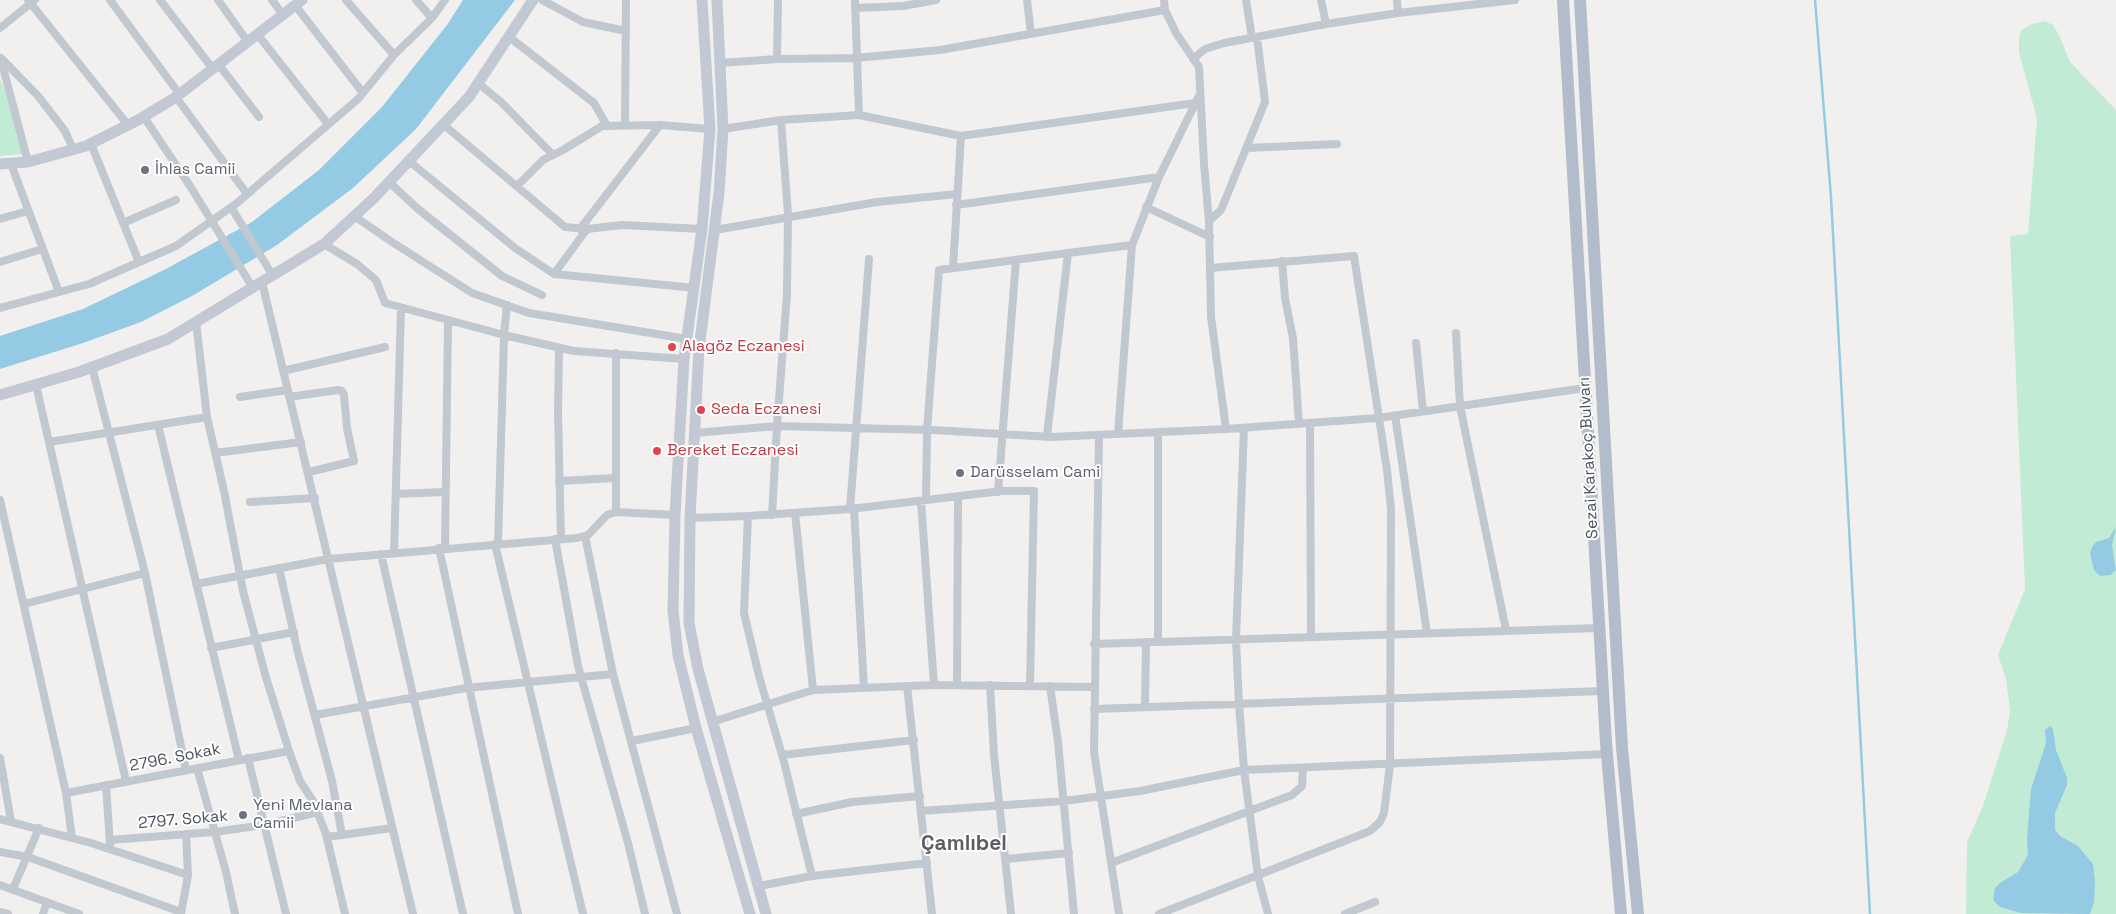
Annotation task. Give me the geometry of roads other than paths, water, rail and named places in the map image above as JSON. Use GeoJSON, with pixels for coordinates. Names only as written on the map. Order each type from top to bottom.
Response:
{"type":"FeatureCollection","features":[{"type":"Feature","properties":{"kind":"main road"},"geometry":{"type":"LineString","coordinates":[[0,395],[92,367],[168,339],[324,244],[389,182],[469,97],[533,0]]}},
{"type":"Feature","properties":{"kind":"main road"},"geometry":{"type":"LineString","coordinates":[[702,0],[710,129],[702,229],[684,359],[675,515],[673,611],[678,655],[747,914]]}},
{"type":"Feature","properties":{"kind":"main road"},"geometry":{"type":"LineString","coordinates":[[717,0],[723,129],[715,230],[699,349],[690,518],[689,623],[698,669],[712,722],[766,914]]}},
{"type":"Feature","properties":{"kind":"main road"},"geometry":{"type":"LineString","coordinates":[[1563,0],[1599,628],[1607,754],[1621,914]]}},
{"type":"Feature","properties":{"kind":"main road","name":"Sezai Karakoç Bulvarı"},"geometry":{"type":"LineString","coordinates":[[1580,0],[1622,748],[1638,914]]}},
{"type":"Feature","properties":{"kind":"main road"},"geometry":{"type":"LineString","coordinates":[[6,164],[28,162],[91,144],[128,125],[178,96],[299,3]]}},
{"type":"Feature","properties":{"kind":"street"},"geometry":{"type":"LineString","coordinates":[[110,0],[247,194]]}},
{"type":"Feature","properties":{"kind":"street"},"geometry":{"type":"LineString","coordinates":[[160,0],[259,117]]}},
{"type":"Feature","properties":{"kind":"street"},"geometry":{"type":"LineString","coordinates":[[218,0],[248,42]]}},
{"type":"Feature","properties":{"kind":"street"},"geometry":{"type":"LineString","coordinates":[[272,0],[283,15]]}},
{"type":"Feature","properties":{"kind":"street"},"geometry":{"type":"LineString","coordinates":[[346,0],[394,55]]}},
{"type":"Feature","properties":{"kind":"street"},"geometry":{"type":"LineString","coordinates":[[416,0],[432,18]]}},
{"type":"Feature","properties":{"kind":"street"},"geometry":{"type":"LineString","coordinates":[[0,308],[89,284],[176,246],[247,194],[363,93],[394,55],[432,18],[445,0]]}},
{"type":"Feature","properties":{"kind":"street"},"geometry":{"type":"LineString","coordinates":[[542,0],[584,22],[626,31]]}},
{"type":"Feature","properties":{"kind":"street"},"geometry":{"type":"LineString","coordinates":[[625,125],[626,0]]}},
{"type":"Feature","properties":{"kind":"street"},"geometry":{"type":"LineString","coordinates":[[777,59],[778,0]]}},
{"type":"Feature","properties":{"kind":"street"},"geometry":{"type":"LineString","coordinates":[[859,115],[855,4],[903,6],[936,0]]}},
{"type":"Feature","properties":{"kind":"street"},"geometry":{"type":"LineString","coordinates":[[1027,0],[1031,33]]}},
{"type":"Feature","properties":{"kind":"street"},"geometry":{"type":"LineString","coordinates":[[1164,0],[1165,10],[1176,33],[1199,67],[1210,236],[1211,317],[1226,429]]}},
{"type":"Feature","properties":{"kind":"street"},"geometry":{"type":"LineString","coordinates":[[1209,221],[1221,210],[1265,102],[1255,37],[1246,0]]}},
{"type":"Feature","properties":{"kind":"street"},"geometry":{"type":"LineString","coordinates":[[1321,0],[1326,24]]}},
{"type":"Feature","properties":{"kind":"street"},"geometry":{"type":"LineString","coordinates":[[1397,0],[1398,13]]}},
{"type":"Feature","properties":{"kind":"street"},"geometry":{"type":"LineString","coordinates":[[1193,59],[1204,49],[1255,37],[1326,24],[1474,2],[1515,0]]}},
{"type":"Feature","properties":{"kind":"street"},"geometry":{"type":"LineString","coordinates":[[0,28],[31,1],[128,125]]}},
{"type":"Feature","properties":{"kind":"street"},"geometry":{"type":"LineString","coordinates":[[299,3],[363,93]]}},
{"type":"Feature","properties":{"kind":"street"},"geometry":{"type":"LineString","coordinates":[[720,64],[777,59],[856,58],[940,50],[1165,10]]}},
{"type":"Feature","properties":{"kind":"street"},"geometry":{"type":"LineString","coordinates":[[258,34],[328,124]]}},
{"type":"Feature","properties":{"kind":"street"},"geometry":{"type":"LineString","coordinates":[[508,36],[594,103],[607,126]]}},
{"type":"Feature","properties":{"kind":"street"},"geometry":{"type":"LineString","coordinates":[[0,57],[38,96],[65,131],[73,149]]}},
{"type":"Feature","properties":{"kind":"street"},"geometry":{"type":"LineString","coordinates":[[0,57],[28,162]]}},
{"type":"Feature","properties":{"kind":"street"},"geometry":{"type":"LineString","coordinates":[[478,83],[501,102],[553,155]]}},
{"type":"Feature","properties":{"kind":"street"},"geometry":{"type":"LineString","coordinates":[[1118,434],[1132,245],[1159,177],[1200,93]]}},
{"type":"Feature","properties":{"kind":"street"},"geometry":{"type":"LineString","coordinates":[[723,129],[781,120],[859,115],[960,136],[1195,103]]}},
{"type":"Feature","properties":{"kind":"street"},"geometry":{"type":"LineString","coordinates":[[144,116],[211,221],[258,285],[309,472],[413,914]]}},
{"type":"Feature","properties":{"kind":"street"},"geometry":{"type":"LineString","coordinates":[[772,515],[787,294],[788,218],[781,120]]}},
{"type":"Feature","properties":{"kind":"street"},"geometry":{"type":"LineString","coordinates":[[444,125],[565,227],[583,229],[622,225],[702,229]]}},
{"type":"Feature","properties":{"kind":"street"},"geometry":{"type":"LineString","coordinates":[[554,274],[583,229],[660,125]]}},
{"type":"Feature","properties":{"kind":"street"},"geometry":{"type":"LineString","coordinates":[[517,186],[543,160],[602,126],[660,125],[710,129]]}},
{"type":"Feature","properties":{"kind":"street"},"geometry":{"type":"LineString","coordinates":[[953,268],[960,136]]}},
{"type":"Feature","properties":{"kind":"street"},"geometry":{"type":"LineString","coordinates":[[91,144],[139,262]]}},
{"type":"Feature","properties":{"kind":"street"},"geometry":{"type":"LineString","coordinates":[[1247,148],[1337,144]]}},
{"type":"Feature","properties":{"kind":"street"},"geometry":{"type":"LineString","coordinates":[[409,161],[515,248],[554,274],[695,288]]}},
{"type":"Feature","properties":{"kind":"street"},"geometry":{"type":"LineString","coordinates":[[6,164],[28,212],[59,292]]}},
{"type":"Feature","properties":{"kind":"street"},"geometry":{"type":"LineString","coordinates":[[956,204],[1159,177]]}},
{"type":"Feature","properties":{"kind":"street"},"geometry":{"type":"LineString","coordinates":[[389,182],[418,210],[502,276],[542,295]]}},
{"type":"Feature","properties":{"kind":"street"},"geometry":{"type":"LineString","coordinates":[[715,230],[877,202],[957,194]]}},
{"type":"Feature","properties":{"kind":"street"},"geometry":{"type":"LineString","coordinates":[[123,223],[176,200]]}},
{"type":"Feature","properties":{"kind":"street"},"geometry":{"type":"LineString","coordinates":[[231,207],[273,276]]}},
{"type":"Feature","properties":{"kind":"street"},"geometry":{"type":"LineString","coordinates":[[1146,207],[1210,236]]}},
{"type":"Feature","properties":{"kind":"street"},"geometry":{"type":"LineString","coordinates":[[0,219],[28,212]]}},
{"type":"Feature","properties":{"kind":"street"},"geometry":{"type":"LineString","coordinates":[[354,216],[472,293],[538,315],[687,339]]}},
{"type":"Feature","properties":{"kind":"street"},"geometry":{"type":"LineString","coordinates":[[324,244],[369,273],[376,280],[385,303],[448,321],[574,351],[684,359]]}},
{"type":"Feature","properties":{"kind":"street"},"geometry":{"type":"LineString","coordinates":[[934,685],[924,500],[927,430],[939,270],[1132,245]]}},
{"type":"Feature","properties":{"kind":"street"},"geometry":{"type":"LineString","coordinates":[[0,262],[42,249]]}},
{"type":"Feature","properties":{"kind":"street"},"geometry":{"type":"LineString","coordinates":[[1047,436],[1068,253]]}},
{"type":"Feature","properties":{"kind":"street"},"geometry":{"type":"LineString","coordinates":[[1160,914],[1374,828],[1384,813],[1390,765],[1391,509],[1388,470],[1378,418],[1354,256],[1210,268]]}},
{"type":"Feature","properties":{"kind":"street"},"geometry":{"type":"LineString","coordinates":[[864,688],[852,509],[869,259]]}},
{"type":"Feature","properties":{"kind":"street"},"geometry":{"type":"LineString","coordinates":[[998,492],[1016,260]]}},
{"type":"Feature","properties":{"kind":"street"},"geometry":{"type":"LineString","coordinates":[[1282,262],[1285,298],[1293,338],[1299,424]]}},
{"type":"Feature","properties":{"kind":"street"},"geometry":{"type":"LineString","coordinates":[[507,305],[504,335],[496,544],[583,914]]}},
{"type":"Feature","properties":{"kind":"street"},"geometry":{"type":"LineString","coordinates":[[394,553],[401,308]]}},
{"type":"Feature","properties":{"kind":"street"},"geometry":{"type":"LineString","coordinates":[[448,321],[445,492],[442,548],[518,914]]}},
{"type":"Feature","properties":{"kind":"street"},"geometry":{"type":"LineString","coordinates":[[196,322],[207,417],[240,575],[256,640],[300,781],[313,801],[327,837],[345,914]]}},
{"type":"Feature","properties":{"kind":"street"},"geometry":{"type":"LineString","coordinates":[[1456,333],[1460,406],[1506,630]]}},
{"type":"Feature","properties":{"kind":"street"},"geometry":{"type":"LineString","coordinates":[[1416,343],[1423,411]]}},
{"type":"Feature","properties":{"kind":"street"},"geometry":{"type":"LineString","coordinates":[[283,371],[385,347]]}},
{"type":"Feature","properties":{"kind":"street"},"geometry":{"type":"LineString","coordinates":[[559,348],[558,539],[582,678],[628,843],[644,914]]}},
{"type":"Feature","properties":{"kind":"street"},"geometry":{"type":"LineString","coordinates":[[616,353],[616,512]]}},
{"type":"Feature","properties":{"kind":"street"},"geometry":{"type":"LineString","coordinates":[[92,367],[145,573],[186,770]]}},
{"type":"Feature","properties":{"kind":"street"},"geometry":{"type":"LineString","coordinates":[[36,385],[126,781]]}},
{"type":"Feature","properties":{"kind":"street"},"geometry":{"type":"LineString","coordinates":[[694,433],[777,426],[927,430],[1047,436],[1226,429],[1378,418],[1585,388]]}},
{"type":"Feature","properties":{"kind":"street"},"geometry":{"type":"LineString","coordinates":[[240,397],[342,391],[354,462],[309,472]]}},
{"type":"Feature","properties":{"kind":"street"},"geometry":{"type":"LineString","coordinates":[[1395,416],[1427,633]]}},
{"type":"Feature","properties":{"kind":"street"},"geometry":{"type":"LineString","coordinates":[[49,442],[207,417]]}},
{"type":"Feature","properties":{"kind":"street"},"geometry":{"type":"LineString","coordinates":[[1310,423],[1311,637]]}},
{"type":"Feature","properties":{"kind":"street"},"geometry":{"type":"LineString","coordinates":[[158,425],[239,760]]}},
{"type":"Feature","properties":{"kind":"street"},"geometry":{"type":"LineString","coordinates":[[1244,428],[1236,640],[1239,704],[1244,770],[1258,876],[1268,914]]}},
{"type":"Feature","properties":{"kind":"street"},"geometry":{"type":"LineString","coordinates":[[1158,432],[1158,642]]}},
{"type":"Feature","properties":{"kind":"street"},"geometry":{"type":"LineString","coordinates":[[1099,435],[1094,644],[1094,752],[1118,914]]}},
{"type":"Feature","properties":{"kind":"street"},"geometry":{"type":"LineString","coordinates":[[215,453],[301,442]]}},
{"type":"Feature","properties":{"kind":"street"},"geometry":{"type":"LineString","coordinates":[[559,481],[616,478]]}},
{"type":"Feature","properties":{"kind":"street"},"geometry":{"type":"LineString","coordinates":[[690,518],[772,515],[852,509],[998,492],[1034,491],[1030,685]]}},
{"type":"Feature","properties":{"kind":"street"},"geometry":{"type":"LineString","coordinates":[[396,494],[445,492]]}},
{"type":"Feature","properties":{"kind":"street"},"geometry":{"type":"LineString","coordinates":[[957,685],[958,497]]}},
{"type":"Feature","properties":{"kind":"street"},"geometry":{"type":"LineString","coordinates":[[250,502],[314,498]]}},
{"type":"Feature","properties":{"kind":"street"},"geometry":{"type":"LineString","coordinates":[[0,500],[66,793],[72,838]]}},
{"type":"Feature","properties":{"kind":"street"},"geometry":{"type":"LineString","coordinates":[[196,584],[328,559],[585,536],[608,515],[616,512],[675,515]]}},
{"type":"Feature","properties":{"kind":"street"},"geometry":{"type":"LineString","coordinates":[[795,513],[813,690]]}},
{"type":"Feature","properties":{"kind":"street"},"geometry":{"type":"LineString","coordinates":[[748,516],[744,613],[812,876]]}},
{"type":"Feature","properties":{"kind":"street"},"geometry":{"type":"LineString","coordinates":[[585,536],[613,674],[677,914]]}},
{"type":"Feature","properties":{"kind":"street"},"geometry":{"type":"LineString","coordinates":[[381,554],[463,914]]}},
{"type":"Feature","properties":{"kind":"street"},"geometry":{"type":"LineString","coordinates":[[280,568],[314,715],[332,781],[342,835]]}},
{"type":"Feature","properties":{"kind":"street"},"geometry":{"type":"LineString","coordinates":[[24,604],[145,573]]}},
{"type":"Feature","properties":{"kind":"street"},"geometry":{"type":"LineString","coordinates":[[1094,644],[1599,628]]}},
{"type":"Feature","properties":{"kind":"street"},"geometry":{"type":"LineString","coordinates":[[211,648],[294,632]]}},
{"type":"Feature","properties":{"kind":"street"},"geometry":{"type":"LineString","coordinates":[[1145,707],[1146,642]]}},
{"type":"Feature","properties":{"kind":"street"},"geometry":{"type":"LineString","coordinates":[[314,715],[470,688],[613,674]]}},
{"type":"Feature","properties":{"kind":"street"},"geometry":{"type":"LineString","coordinates":[[712,722],[767,703],[813,690],[934,685],[1094,687]]}},
{"type":"Feature","properties":{"kind":"street"},"geometry":{"type":"LineString","coordinates":[[990,685],[994,755],[1011,914]]}},
{"type":"Feature","properties":{"kind":"street"},"geometry":{"type":"LineString","coordinates":[[907,686],[932,914]]}},
{"type":"Feature","properties":{"kind":"street"},"geometry":{"type":"LineString","coordinates":[[1050,686],[1064,801],[1074,914]]}},
{"type":"Feature","properties":{"kind":"street"},"geometry":{"type":"LineString","coordinates":[[1094,709],[1391,700],[1603,691]]}},
{"type":"Feature","properties":{"kind":"street"},"geometry":{"type":"LineString","coordinates":[[632,741],[696,728]]}},
{"type":"Feature","properties":{"kind":"street"},"geometry":{"type":"LineString","coordinates":[[782,755],[914,740]]}},
{"type":"Feature","properties":{"kind":"street","name":"2796. Sokak"},"geometry":{"type":"LineString","coordinates":[[66,793],[289,750]]}},
{"type":"Feature","properties":{"kind":"street"},"geometry":{"type":"LineString","coordinates":[[921,811],[1064,801],[1140,791],[1244,770],[1607,754]]}},
{"type":"Feature","properties":{"kind":"street"},"geometry":{"type":"LineString","coordinates":[[0,758],[11,821]]}},
{"type":"Feature","properties":{"kind":"street"},"geometry":{"type":"LineString","coordinates":[[248,758],[286,914]]}},
{"type":"Feature","properties":{"kind":"street"},"geometry":{"type":"LineString","coordinates":[[197,768],[235,914]]}},
{"type":"Feature","properties":{"kind":"street"},"geometry":{"type":"LineString","coordinates":[[1111,863],[1296,793],[1302,786],[1303,768]]}},
{"type":"Feature","properties":{"kind":"street"},"geometry":{"type":"LineString","coordinates":[[106,785],[110,849]]}},
{"type":"Feature","properties":{"kind":"street"},"geometry":{"type":"LineString","coordinates":[[796,814],[852,802],[920,796]]}},
{"type":"Feature","properties":{"kind":"street","name":"2797. Sokak"},"geometry":{"type":"LineString","coordinates":[[110,840],[214,832],[264,825],[318,812]]}},
{"type":"Feature","properties":{"kind":"street"},"geometry":{"type":"LineString","coordinates":[[0,819],[110,849],[188,875]]}},
{"type":"Feature","properties":{"kind":"street"},"geometry":{"type":"LineString","coordinates":[[13,889],[38,828]]}},
{"type":"Feature","properties":{"kind":"street"},"geometry":{"type":"LineString","coordinates":[[327,837],[392,828]]}},
{"type":"Feature","properties":{"kind":"street"},"geometry":{"type":"LineString","coordinates":[[0,852],[26,857],[181,913],[188,875],[186,834]]}},
{"type":"Feature","properties":{"kind":"street"},"geometry":{"type":"LineString","coordinates":[[1006,859],[1069,853]]}},
{"type":"Feature","properties":{"kind":"street"},"geometry":{"type":"LineString","coordinates":[[758,886],[812,876],[927,863]]}},
{"type":"Feature","properties":{"kind":"street"},"geometry":{"type":"LineString","coordinates":[[0,886],[13,889],[79,914]]}},
{"type":"Feature","properties":{"kind":"street"},"geometry":{"type":"LineString","coordinates":[[44,914],[47,902]]}},
{"type":"Feature","properties":{"kind":"street"},"geometry":{"type":"LineString","coordinates":[[1345,914],[1375,902]]}},
{"type":"Feature","properties":{"kind":"street"},"geometry":{"type":"LineString","coordinates":[[0,912],[8,914]]}},
{"type":"Feature","properties":{"kind":"water"},"geometry":{"type":"Polygon","coordinates":[[[463,0],[515,0],[416,129],[353,188],[277,245],[192,296],[141,322],[83,343],[0,369],[0,336],[83,309],[164,270],[252,222],[319,170],[382,107],[447,25],[463,0]]]}},
{"type":"Feature","properties":{"kind":"water"},"geometry":{"type":"Polygon","coordinates":[[[2116,527],[2112,545],[2116,570],[2110,575],[2100,576],[2094,570],[2090,554],[2092,547],[2096,542],[2109,538],[2116,527]]]}},
{"type":"Feature","properties":{"kind":"water"},"geometry":{"type":"Polygon","coordinates":[[[2050,726],[2053,729],[2056,750],[2067,778],[2067,785],[2055,813],[2055,830],[2060,836],[2078,846],[2093,864],[2095,881],[2094,902],[2090,914],[2021,913],[2000,907],[1993,900],[1995,888],[2018,872],[2028,855],[2027,839],[2031,789],[2046,743],[2045,730],[2050,726]]]}},
{"type":"Feature","properties":{"kind":"waterway"},"geometry":{"type":"LineString","coordinates":[[1815,0],[1831,197],[1870,914]]}},
{"type":"Feature","properties":{"kind":"place","name":"İhlas Camii"},"geometry":{"type":"Point","coordinates":[145,170]}},
{"type":"Feature","properties":{"kind":"place","name":"Alagöz Eczanesi"},"geometry":{"type":"Point","coordinates":[672,347]}},
{"type":"Feature","properties":{"kind":"place","name":"Seda Eczanesi"},"geometry":{"type":"Point","coordinates":[701,410]}},
{"type":"Feature","properties":{"kind":"place","name":"Bereket Eczanesi"},"geometry":{"type":"Point","coordinates":[657,451]}},
{"type":"Feature","properties":{"kind":"place","name":"Darüsselam Cami"},"geometry":{"type":"Point","coordinates":[960,473]}},
{"type":"Feature","properties":{"kind":"place","name":"Yeni Mevlana Camii"},"geometry":{"type":"Point","coordinates":[243,815]}},
{"type":"Feature","properties":{"kind":"district","name":"Çamlıbel"},"geometry":{"type":"Point","coordinates":[964,844]}}]}
